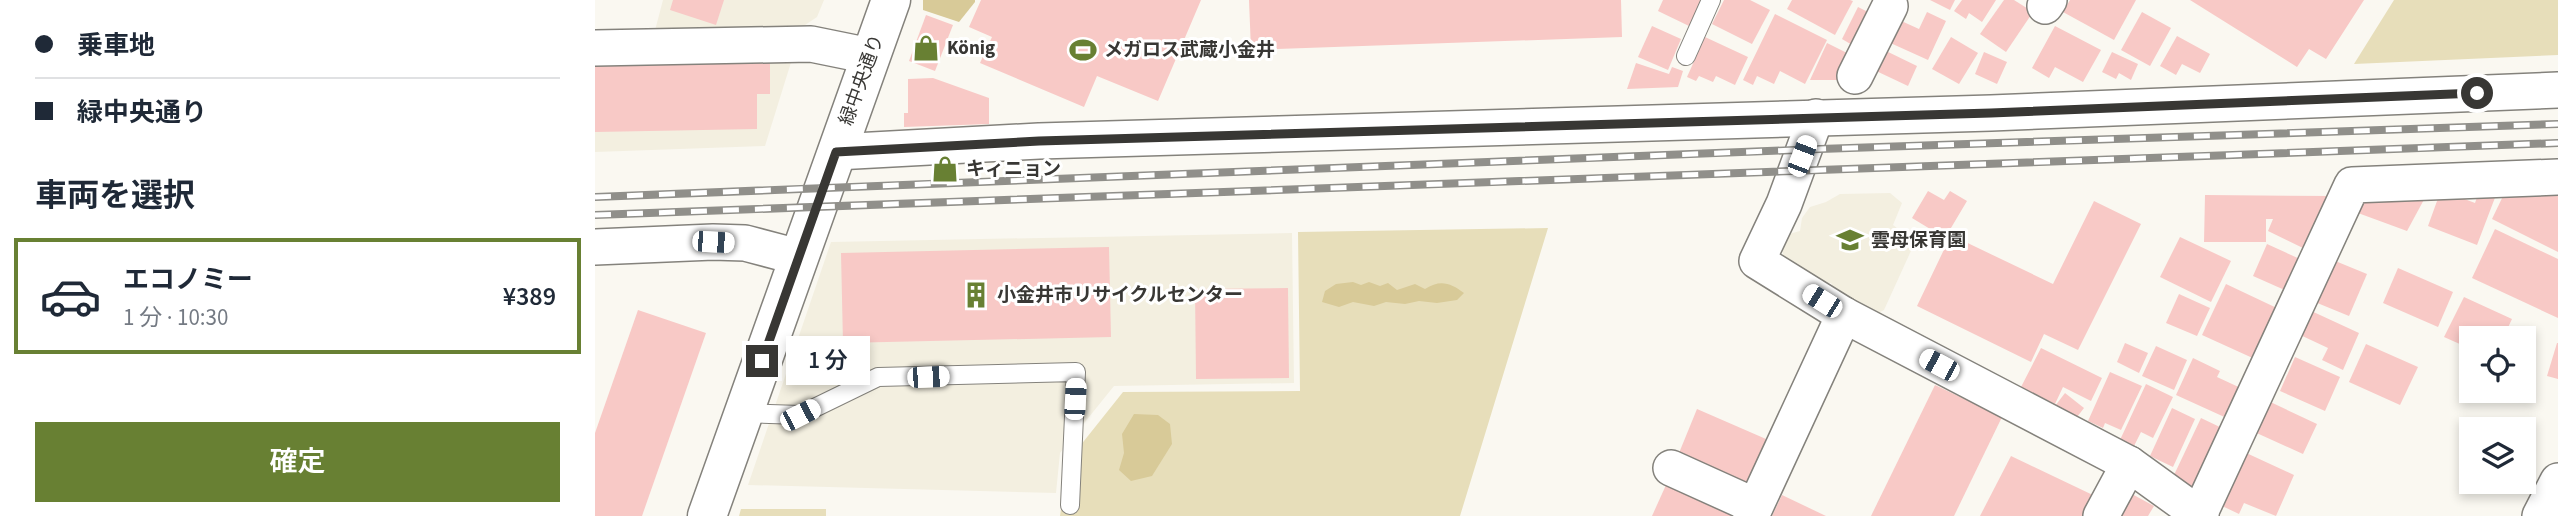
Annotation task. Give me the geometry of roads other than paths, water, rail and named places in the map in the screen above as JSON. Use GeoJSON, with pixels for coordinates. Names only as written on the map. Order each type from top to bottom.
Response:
{"type":"FeatureCollection","features":[{"type":"Feature","properties":{"kind":"street","name":"緑中央通り"},"geometry":{"type":"LineString","coordinates":[[707,516],[891,0]]}},
{"type":"Feature","properties":{"kind":"street"},"geometry":{"type":"LineString","coordinates":[[1855,76],[1890,2]]}},
{"type":"Feature","properties":{"kind":"street"},"geometry":{"type":"LineString","coordinates":[[595,48],[811,44],[870,56]]}},
{"type":"Feature","properties":{"kind":"street"},"geometry":{"type":"LineString","coordinates":[[836,152],[1039,141],[1991,113],[2558,90]]}},
{"type":"Feature","properties":{"kind":"street"},"geometry":{"type":"LineString","coordinates":[[1816,117],[1784,204],[1757,261],[1844,315],[2129,464],[2200,516],[2352,185],[2558,177]]}},
{"type":"Feature","properties":{"kind":"street"},"geometry":{"type":"LineString","coordinates":[[595,247],[745,243],[798,257]]}},
{"type":"Feature","properties":{"kind":"street"},"geometry":{"type":"LineString","coordinates":[[1671,468],[1753,511],[1844,315]]}},
{"type":"Feature","properties":{"kind":"street"},"geometry":{"type":"LineString","coordinates":[[2101,516],[2129,464]]}},
{"type":"Feature","properties":{"kind":"street"},"geometry":{"type":"LineString","coordinates":[[2540,516],[2558,481]]}},
{"type":"Feature","properties":{"kind":"lane"},"geometry":{"type":"LineString","coordinates":[[1686,56],[1711,0]]}},
{"type":"Feature","properties":{"kind":"lane"},"geometry":{"type":"LineString","coordinates":[[744,413],[800,415],[878,377],[1076,372],[1070,505]]}},
{"type":"Feature","properties":{"kind":"railway"},"geometry":{"type":"LineString","coordinates":[[595,197],[1820,149],[2558,124]]}},
{"type":"Feature","properties":{"kind":"railway"},"geometry":{"type":"LineString","coordinates":[[595,215],[2558,143]]}},
{"type":"Feature","properties":{"kind":"place","name":"König"},"geometry":{"type":"Point","coordinates":[926,48]}},
{"type":"Feature","properties":{"kind":"place","name":"メガロス武蔵小金井"},"geometry":{"type":"Point","coordinates":[1083,50]}},
{"type":"Feature","properties":{"kind":"place","name":"キィニョン"},"geometry":{"type":"Point","coordinates":[945,169]}},
{"type":"Feature","properties":{"kind":"place","name":"雲母保育園"},"geometry":{"type":"Point","coordinates":[1850,240]}},
{"type":"Feature","properties":{"kind":"place","name":"小金井市リサイクルセンター"},"geometry":{"type":"Point","coordinates":[976,295]}}]}
